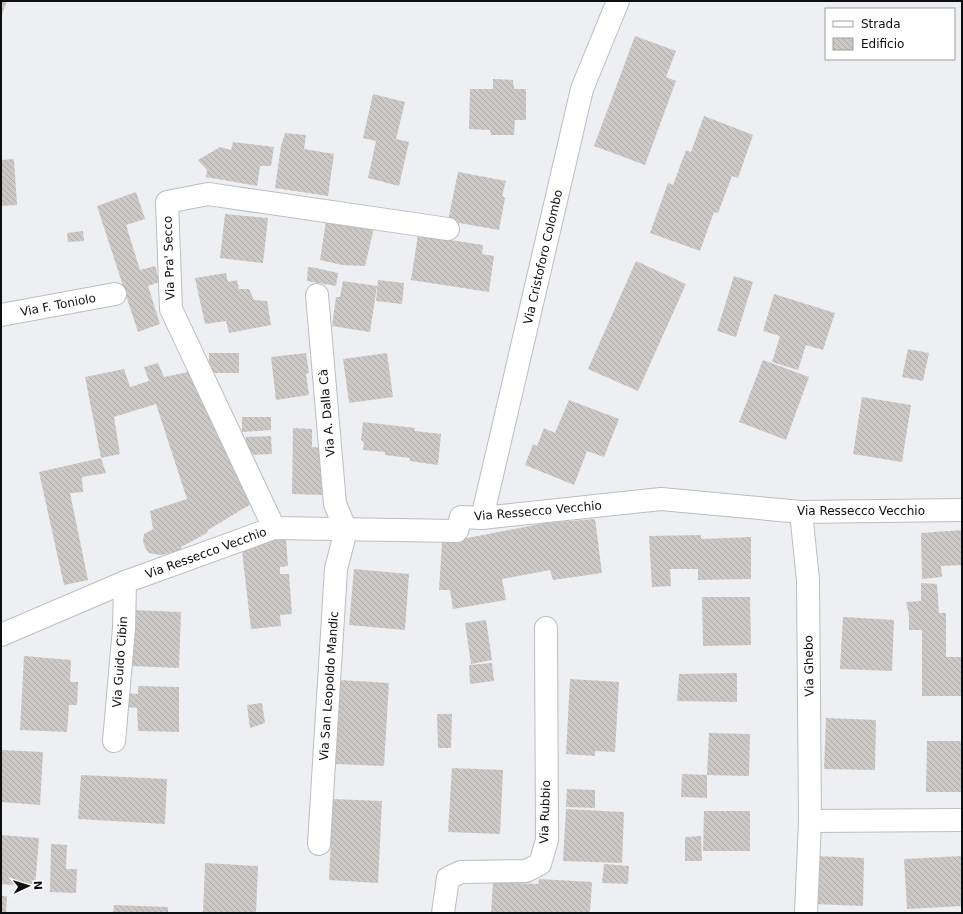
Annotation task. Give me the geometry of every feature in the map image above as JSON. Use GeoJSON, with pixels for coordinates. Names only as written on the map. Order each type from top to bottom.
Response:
{"type":"FeatureCollection","features":[{"type":"Feature","properties":{"kind":"street","name":"Via Cristoforo Colombo"},"geometry":{"type":"LineString","coordinates":[[482,518],[582,89],[618,1]]}},
{"type":"Feature","properties":{"kind":"street","name":"Via Pra' Secco"},"geometry":{"type":"LineString","coordinates":[[274,528],[171,309],[167,202],[208,194],[448,229]]}},
{"type":"Feature","properties":{"kind":"street","name":"Via F. Toniolo"},"geometry":{"type":"LineString","coordinates":[[1,315],[115,294]]}},
{"type":"Feature","properties":{"kind":"street","name":"Via A. Dalla Cà"},"geometry":{"type":"LineString","coordinates":[[317,294],[335,504],[346,530]]}},
{"type":"Feature","properties":{"kind":"street","name":"Via Ressecco Vecchio"},"geometry":{"type":"LineString","coordinates":[[1,635],[125,582],[274,528],[457,531],[461,517],[482,518],[662,499],[801,512],[962,510]]}},
{"type":"Feature","properties":{"kind":"street","name":"Via Ghebo"},"geometry":{"type":"LineString","coordinates":[[801,512],[808,580],[810,821],[806,913]]}},
{"type":"Feature","properties":{"kind":"street","name":"Via San Leopoldo Mandic"},"geometry":{"type":"LineString","coordinates":[[319,844],[336,569],[346,530]]}},
{"type":"Feature","properties":{"kind":"street","name":"Via Guido Cibin"},"geometry":{"type":"LineString","coordinates":[[114,741],[124,628],[125,582]]}},
{"type":"Feature","properties":{"kind":"street","name":"Via Rubbio"},"geometry":{"type":"LineString","coordinates":[[443,913],[448,878],[461,872],[526,871],[540,864],[547,840],[546,628]]}},
{"type":"Feature","properties":{"kind":"street"},"geometry":{"type":"LineString","coordinates":[[810,821],[962,820]]}},
{"type":"Feature","properties":{"kind":"building"},"geometry":{"type":"Polygon","coordinates":[[[1,1],[7,1],[1,17],[1,1]]]}},
{"type":"Feature","properties":{"kind":"building"},"geometry":{"type":"Polygon","coordinates":[[[635,36],[676,51],[666,77],[676,81],[645,165],[594,146],[635,36]]]}},
{"type":"Feature","properties":{"kind":"building"},"geometry":{"type":"Polygon","coordinates":[[[493,79],[513,80],[514,89],[526,89],[526,120],[515,120],[514,135],[491,135],[490,130],[469,129],[470,89],[493,89],[493,79]]]}},
{"type":"Feature","properties":{"kind":"building"},"geometry":{"type":"Polygon","coordinates":[[[373,94],[405,102],[396,139],[409,142],[399,186],[368,178],[376,141],[363,138],[373,94]]]}},
{"type":"Feature","properties":{"kind":"building"},"geometry":{"type":"Polygon","coordinates":[[[704,116],[753,135],[738,178],[732,176],[718,213],[714,212],[700,251],[650,233],[668,183],[673,185],[686,150],[691,152],[704,116]]]}},
{"type":"Feature","properties":{"kind":"building"},"geometry":{"type":"Polygon","coordinates":[[[285,133],[306,135],[304,149],[334,154],[328,196],[275,188],[281,146],[285,133]]]}},
{"type":"Feature","properties":{"kind":"building"},"geometry":{"type":"Polygon","coordinates":[[[233,142],[274,147],[271,166],[260,166],[257,186],[206,177],[207,170],[198,160],[220,147],[231,150],[233,142]]]}},
{"type":"Feature","properties":{"kind":"building"},"geometry":{"type":"Polygon","coordinates":[[[14,159],[17,205],[1,206],[1,160],[14,159]]]}},
{"type":"Feature","properties":{"kind":"building"},"geometry":{"type":"Polygon","coordinates":[[[458,172],[506,181],[502,196],[505,198],[499,230],[448,221],[458,172]]]}},
{"type":"Feature","properties":{"kind":"building"},"geometry":{"type":"Polygon","coordinates":[[[136,192],[145,219],[126,225],[140,270],[155,266],[160,282],[148,286],[160,324],[138,332],[97,206],[136,192]]]}},
{"type":"Feature","properties":{"kind":"building"},"geometry":{"type":"Polygon","coordinates":[[[225,214],[268,218],[263,263],[220,258],[225,214]]]}},
{"type":"Feature","properties":{"kind":"building"},"geometry":{"type":"Polygon","coordinates":[[[326,221],[374,228],[365,266],[342,265],[320,260],[326,221]]]}},
{"type":"Feature","properties":{"kind":"building"},"geometry":{"type":"Polygon","coordinates":[[[83,231],[84,241],[68,242],[67,233],[83,231]]]}},
{"type":"Feature","properties":{"kind":"building"},"geometry":{"type":"Polygon","coordinates":[[[418,235],[483,245],[482,254],[494,256],[489,292],[411,280],[418,235]]]}},
{"type":"Feature","properties":{"kind":"building"},"geometry":{"type":"Polygon","coordinates":[[[636,261],[686,284],[638,391],[588,369],[636,261]]]}},
{"type":"Feature","properties":{"kind":"building"},"geometry":{"type":"Polygon","coordinates":[[[308,267],[338,273],[336,286],[307,281],[308,267]]]}},
{"type":"Feature","properties":{"kind":"building"},"geometry":{"type":"Polygon","coordinates":[[[226,273],[228,282],[237,280],[239,289],[249,289],[254,300],[267,301],[271,325],[229,333],[226,321],[205,324],[195,278],[226,273]]]}},
{"type":"Feature","properties":{"kind":"building"},"geometry":{"type":"Polygon","coordinates":[[[734,276],[753,282],[736,337],[717,331],[734,276]]]}},
{"type":"Feature","properties":{"kind":"building"},"geometry":{"type":"Polygon","coordinates":[[[378,280],[404,283],[402,304],[376,301],[378,280]]]}},
{"type":"Feature","properties":{"kind":"building"},"geometry":{"type":"Polygon","coordinates":[[[343,281],[377,286],[370,332],[332,326],[336,297],[340,297],[343,281]]]}},
{"type":"Feature","properties":{"kind":"building"},"geometry":{"type":"Polygon","coordinates":[[[774,294],[835,313],[823,350],[806,345],[798,370],[772,362],[780,336],[763,331],[774,294]]]}},
{"type":"Feature","properties":{"kind":"building"},"geometry":{"type":"Polygon","coordinates":[[[908,349],[929,353],[923,381],[902,377],[908,349]]]}},
{"type":"Feature","properties":{"kind":"building"},"geometry":{"type":"Polygon","coordinates":[[[209,353],[239,353],[239,373],[209,373],[209,353]]]}},
{"type":"Feature","properties":{"kind":"building"},"geometry":{"type":"Polygon","coordinates":[[[306,353],[309,373],[306,374],[309,395],[276,400],[271,357],[306,353]]]}},
{"type":"Feature","properties":{"kind":"building"},"geometry":{"type":"Polygon","coordinates":[[[387,353],[393,397],[349,403],[343,359],[387,353]]]}},
{"type":"Feature","properties":{"kind":"building"},"geometry":{"type":"Polygon","coordinates":[[[763,360],[809,377],[786,440],[739,422],[763,360]]]}},
{"type":"Feature","properties":{"kind":"building"},"geometry":{"type":"Polygon","coordinates":[[[158,363],[164,377],[193,371],[251,504],[208,530],[207,533],[181,547],[182,550],[161,555],[149,553],[143,542],[144,534],[153,529],[150,511],[187,499],[156,404],[114,417],[120,454],[101,458],[85,377],[124,369],[130,387],[149,381],[144,367],[158,363]]]}},
{"type":"Feature","properties":{"kind":"building"},"geometry":{"type":"Polygon","coordinates":[[[862,397],[911,405],[902,462],[853,454],[862,397]]]}},
{"type":"Feature","properties":{"kind":"building"},"geometry":{"type":"Polygon","coordinates":[[[569,400],[619,419],[604,457],[587,451],[574,485],[525,465],[533,444],[537,446],[544,428],[555,433],[569,400]]]}},
{"type":"Feature","properties":{"kind":"building"},"geometry":{"type":"Polygon","coordinates":[[[242,417],[271,417],[271,430],[242,432],[242,417]]]}},
{"type":"Feature","properties":{"kind":"building"},"geometry":{"type":"Polygon","coordinates":[[[363,422],[415,428],[415,431],[441,434],[438,465],[410,461],[410,458],[385,455],[385,452],[363,450],[364,442],[361,440],[363,422]]]}},
{"type":"Feature","properties":{"kind":"building"},"geometry":{"type":"Polygon","coordinates":[[[293,428],[312,429],[312,447],[325,448],[324,495],[292,494],[293,428]]]}},
{"type":"Feature","properties":{"kind":"building"},"geometry":{"type":"Polygon","coordinates":[[[271,436],[272,454],[246,455],[246,437],[271,436]]]}},
{"type":"Feature","properties":{"kind":"building"},"geometry":{"type":"Polygon","coordinates":[[[101,458],[106,473],[82,477],[83,492],[70,493],[88,580],[64,585],[39,472],[101,458]]]}},
{"type":"Feature","properties":{"kind":"building"},"geometry":{"type":"Polygon","coordinates":[[[595,519],[602,573],[553,580],[550,570],[502,579],[506,600],[453,609],[450,590],[439,590],[442,543],[545,523],[595,519]]]}},
{"type":"Feature","properties":{"kind":"building"},"geometry":{"type":"Polygon","coordinates":[[[962,530],[962,565],[941,566],[942,577],[922,579],[921,533],[962,530]]]}},
{"type":"Feature","properties":{"kind":"building"},"geometry":{"type":"Polygon","coordinates":[[[701,535],[701,539],[751,537],[751,579],[698,580],[698,569],[670,569],[671,586],[652,587],[649,536],[701,535]]]}},
{"type":"Feature","properties":{"kind":"building"},"geometry":{"type":"Polygon","coordinates":[[[286,538],[288,566],[280,567],[280,574],[289,574],[292,614],[280,615],[281,626],[251,629],[241,542],[286,538]]]}},
{"type":"Feature","properties":{"kind":"building"},"geometry":{"type":"Polygon","coordinates":[[[354,569],[409,574],[405,630],[349,625],[354,569]]]}},
{"type":"Feature","properties":{"kind":"building"},"geometry":{"type":"Polygon","coordinates":[[[921,583],[937,584],[939,613],[946,613],[946,657],[962,657],[962,696],[922,696],[922,630],[909,630],[909,615],[906,602],[921,601],[921,583]]]}},
{"type":"Feature","properties":{"kind":"building"},"geometry":{"type":"Polygon","coordinates":[[[702,597],[750,597],[751,645],[703,646],[702,597]]]}},
{"type":"Feature","properties":{"kind":"building"},"geometry":{"type":"Polygon","coordinates":[[[133,610],[181,612],[179,668],[131,666],[133,610]]]}},
{"type":"Feature","properties":{"kind":"building"},"geometry":{"type":"Polygon","coordinates":[[[843,617],[894,620],[892,671],[840,669],[843,617]]]}},
{"type":"Feature","properties":{"kind":"building"},"geometry":{"type":"Polygon","coordinates":[[[486,620],[492,660],[471,664],[465,623],[486,620]]]}},
{"type":"Feature","properties":{"kind":"building"},"geometry":{"type":"Polygon","coordinates":[[[24,656],[71,660],[70,682],[78,682],[77,705],[69,705],[67,732],[20,730],[24,656]]]}},
{"type":"Feature","properties":{"kind":"building"},"geometry":{"type":"Polygon","coordinates":[[[492,663],[494,681],[470,684],[469,665],[492,663]]]}},
{"type":"Feature","properties":{"kind":"building"},"geometry":{"type":"Polygon","coordinates":[[[737,673],[737,702],[677,701],[679,674],[737,673]]]}},
{"type":"Feature","properties":{"kind":"building"},"geometry":{"type":"Polygon","coordinates":[[[570,679],[619,682],[615,752],[595,751],[595,756],[566,754],[570,679]]]}},
{"type":"Feature","properties":{"kind":"building"},"geometry":{"type":"Polygon","coordinates":[[[340,680],[389,683],[384,766],[335,764],[340,680]]]}},
{"type":"Feature","properties":{"kind":"building"},"geometry":{"type":"Polygon","coordinates":[[[138,686],[179,687],[179,732],[138,731],[137,708],[126,707],[127,693],[138,694],[138,686]]]}},
{"type":"Feature","properties":{"kind":"building"},"geometry":{"type":"Polygon","coordinates":[[[262,703],[265,723],[250,728],[247,705],[262,703]]]}},
{"type":"Feature","properties":{"kind":"building"},"geometry":{"type":"Polygon","coordinates":[[[437,714],[452,714],[451,748],[438,748],[437,714]]]}},
{"type":"Feature","properties":{"kind":"building"},"geometry":{"type":"Polygon","coordinates":[[[826,718],[876,720],[875,770],[824,769],[826,718]]]}},
{"type":"Feature","properties":{"kind":"building"},"geometry":{"type":"Polygon","coordinates":[[[709,733],[750,734],[749,776],[707,775],[709,733]]]}},
{"type":"Feature","properties":{"kind":"building"},"geometry":{"type":"Polygon","coordinates":[[[927,741],[962,741],[962,792],[926,792],[927,741]]]}},
{"type":"Feature","properties":{"kind":"building"},"geometry":{"type":"Polygon","coordinates":[[[1,750],[43,752],[40,805],[1,802],[1,750]]]}},
{"type":"Feature","properties":{"kind":"building"},"geometry":{"type":"Polygon","coordinates":[[[452,768],[503,770],[500,834],[448,832],[452,768]]]}},
{"type":"Feature","properties":{"kind":"building"},"geometry":{"type":"Polygon","coordinates":[[[682,774],[707,775],[707,798],[681,797],[682,774]]]}},
{"type":"Feature","properties":{"kind":"building"},"geometry":{"type":"Polygon","coordinates":[[[81,775],[167,779],[165,824],[78,819],[81,775]]]}},
{"type":"Feature","properties":{"kind":"building"},"geometry":{"type":"Polygon","coordinates":[[[567,789],[595,790],[595,808],[566,807],[567,789]]]}},
{"type":"Feature","properties":{"kind":"building"},"geometry":{"type":"Polygon","coordinates":[[[333,799],[382,801],[378,883],[329,880],[333,799]]]}},
{"type":"Feature","properties":{"kind":"building"},"geometry":{"type":"Polygon","coordinates":[[[566,809],[624,812],[622,863],[563,861],[566,809]]]}},
{"type":"Feature","properties":{"kind":"building"},"geometry":{"type":"Polygon","coordinates":[[[704,811],[750,811],[750,851],[703,851],[704,811]]]}},
{"type":"Feature","properties":{"kind":"building"},"geometry":{"type":"Polygon","coordinates":[[[1,835],[39,838],[35,887],[1,884],[1,835]]]}},
{"type":"Feature","properties":{"kind":"building"},"geometry":{"type":"Polygon","coordinates":[[[701,836],[702,861],[685,861],[685,837],[701,836]]]}},
{"type":"Feature","properties":{"kind":"building"},"geometry":{"type":"Polygon","coordinates":[[[51,844],[67,845],[66,869],[77,869],[76,893],[50,892],[51,844]]]}},
{"type":"Feature","properties":{"kind":"building"},"geometry":{"type":"Polygon","coordinates":[[[816,856],[864,858],[863,906],[815,904],[816,856]]]}},
{"type":"Feature","properties":{"kind":"building"},"geometry":{"type":"Polygon","coordinates":[[[962,856],[962,906],[907,909],[904,859],[962,856]]]}},
{"type":"Feature","properties":{"kind":"building"},"geometry":{"type":"Polygon","coordinates":[[[205,863],[258,866],[256,913],[203,913],[205,863]]]}},
{"type":"Feature","properties":{"kind":"building"},"geometry":{"type":"Polygon","coordinates":[[[604,864],[629,866],[628,884],[602,883],[604,864]]]}},
{"type":"Feature","properties":{"kind":"building"},"geometry":{"type":"Polygon","coordinates":[[[539,879],[592,882],[590,913],[491,913],[493,882],[538,884],[539,879]]]}},
{"type":"Feature","properties":{"kind":"building"},"geometry":{"type":"Polygon","coordinates":[[[1,896],[7,896],[6,913],[1,913],[1,896]]]}},
{"type":"Feature","properties":{"kind":"building"},"geometry":{"type":"Polygon","coordinates":[[[114,905],[168,907],[168,913],[113,913],[114,905]]]}}]}
